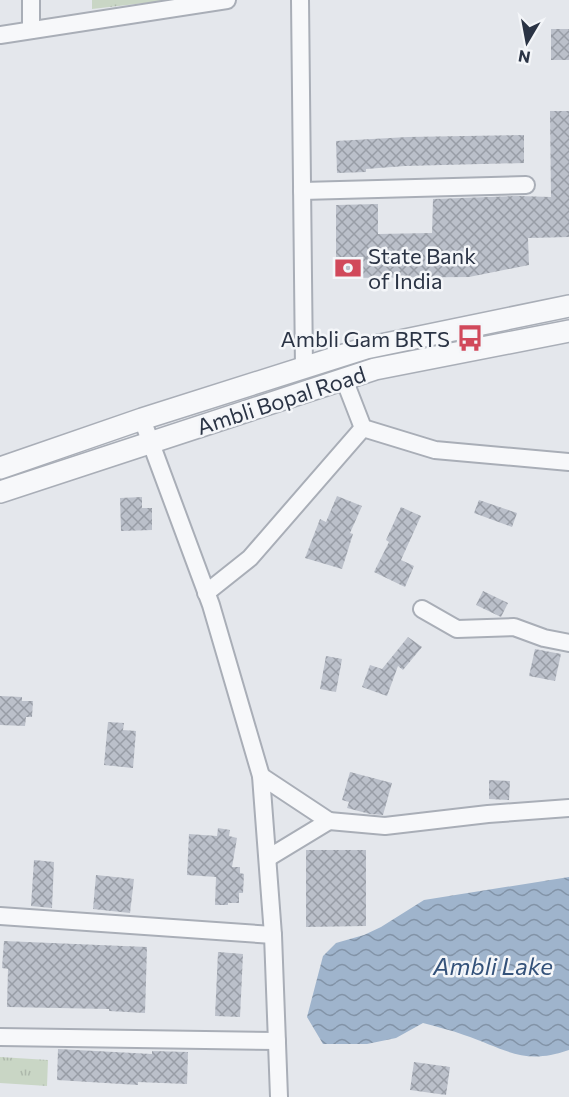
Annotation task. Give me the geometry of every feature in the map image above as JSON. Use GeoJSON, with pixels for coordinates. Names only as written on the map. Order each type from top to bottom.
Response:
{"type":"FeatureCollection","features":[{"type":"Feature","properties":{"kind":"street"},"geometry":{"type":"LineString","coordinates":[[31,0],[31,30]]}},
{"type":"Feature","properties":{"kind":"street"},"geometry":{"type":"LineString","coordinates":[[0,35],[227,0]]}},
{"type":"Feature","properties":{"kind":"street"},"geometry":{"type":"LineString","coordinates":[[300,0],[304,368]]}},
{"type":"Feature","properties":{"kind":"street"},"geometry":{"type":"LineString","coordinates":[[302,190],[526,185]]}},
{"type":"Feature","properties":{"kind":"street","name":"Ambli Bopal Road"},"geometry":{"type":"LineString","coordinates":[[0,468],[142,419],[366,348],[569,306]]}},
{"type":"Feature","properties":{"kind":"street","name":"Ambli Bopal Road"},"geometry":{"type":"LineString","coordinates":[[0,492],[375,369],[569,331]]}},
{"type":"Feature","properties":{"kind":"street"},"geometry":{"type":"LineString","coordinates":[[366,348],[375,369]]}},
{"type":"Feature","properties":{"kind":"street"},"geometry":{"type":"LineString","coordinates":[[344,379],[363,428]]}},
{"type":"Feature","properties":{"kind":"street"},"geometry":{"type":"LineString","coordinates":[[142,419],[206,592],[261,776],[273,935],[279,1097]]}},
{"type":"Feature","properties":{"kind":"street"},"geometry":{"type":"LineString","coordinates":[[363,428],[435,450],[569,462]]}},
{"type":"Feature","properties":{"kind":"street"},"geometry":{"type":"LineString","coordinates":[[206,592],[250,558],[363,428]]}},
{"type":"Feature","properties":{"kind":"street"},"geometry":{"type":"LineString","coordinates":[[422,609],[457,628],[514,627],[569,644]]}},
{"type":"Feature","properties":{"kind":"street"},"geometry":{"type":"LineString","coordinates":[[261,776],[329,821],[385,826],[488,814],[569,808]]}},
{"type":"Feature","properties":{"kind":"street"},"geometry":{"type":"LineString","coordinates":[[268,858],[329,821]]}},
{"type":"Feature","properties":{"kind":"street"},"geometry":{"type":"LineString","coordinates":[[0,916],[273,935]]}},
{"type":"Feature","properties":{"kind":"street"},"geometry":{"type":"LineString","coordinates":[[0,1037],[277,1041]]}},
{"type":"Feature","properties":{"kind":"green space"},"geometry":{"type":"Polygon","coordinates":[[[92,0],[171,0],[92,9],[92,0]]]}},
{"type":"Feature","properties":{"kind":"green space"},"geometry":{"type":"Polygon","coordinates":[[[0,1057],[48,1060],[47,1086],[0,1083],[0,1057]]]}},
{"type":"Feature","properties":{"kind":"water","name":"Ambli Lake"},"geometry":{"type":"Polygon","coordinates":[[[569,877],[569,1050],[553,1055],[515,1054],[459,1033],[423,1023],[396,1038],[367,1044],[323,1044],[307,1017],[323,956],[336,943],[364,935],[381,927],[424,900],[569,877]]]}},
{"type":"Feature","properties":{"kind":"building"},"geometry":{"type":"Polygon","coordinates":[[[551,29],[569,29],[569,60],[551,60],[551,29]]]}},
{"type":"Feature","properties":{"kind":"building"},"geometry":{"type":"Polygon","coordinates":[[[550,111],[569,111],[569,237],[528,238],[529,265],[469,277],[336,278],[336,205],[378,204],[378,234],[432,233],[433,199],[551,197],[550,111]]]}},
{"type":"Feature","properties":{"kind":"building"},"geometry":{"type":"Polygon","coordinates":[[[524,135],[524,163],[405,166],[366,169],[366,172],[337,173],[336,141],[524,135]]]}},
{"type":"Feature","properties":{"kind":"building"},"geometry":{"type":"Polygon","coordinates":[[[337,496],[362,506],[350,533],[353,534],[342,569],[305,558],[320,519],[326,522],[337,496]]]}},
{"type":"Feature","properties":{"kind":"building"},"geometry":{"type":"Polygon","coordinates":[[[142,497],[142,508],[152,508],[152,530],[121,531],[120,498],[142,497]]]}},
{"type":"Feature","properties":{"kind":"building"},"geometry":{"type":"Polygon","coordinates":[[[479,500],[517,513],[512,527],[474,513],[479,500]]]}},
{"type":"Feature","properties":{"kind":"building"},"geometry":{"type":"Polygon","coordinates":[[[401,507],[421,516],[401,560],[414,566],[405,587],[374,572],[389,542],[386,540],[401,507]]]}},
{"type":"Feature","properties":{"kind":"building"},"geometry":{"type":"Polygon","coordinates":[[[483,591],[508,603],[501,617],[476,605],[483,591]]]}},
{"type":"Feature","properties":{"kind":"building"},"geometry":{"type":"Polygon","coordinates":[[[408,637],[422,647],[403,670],[398,666],[387,696],[362,687],[370,665],[382,669],[408,637]]]}},
{"type":"Feature","properties":{"kind":"building"},"geometry":{"type":"Polygon","coordinates":[[[535,649],[561,654],[555,681],[529,676],[535,649]]]}},
{"type":"Feature","properties":{"kind":"building"},"geometry":{"type":"Polygon","coordinates":[[[326,656],[342,659],[336,692],[320,689],[326,656]]]}},
{"type":"Feature","properties":{"kind":"building"},"geometry":{"type":"Polygon","coordinates":[[[0,696],[22,697],[22,701],[33,701],[32,717],[26,717],[25,726],[0,725],[0,696]]]}},
{"type":"Feature","properties":{"kind":"building"},"geometry":{"type":"Polygon","coordinates":[[[108,722],[124,723],[123,730],[136,731],[133,768],[104,765],[108,722]]]}},
{"type":"Feature","properties":{"kind":"building"},"geometry":{"type":"Polygon","coordinates":[[[350,772],[392,783],[383,815],[347,808],[349,802],[342,800],[350,772]]]}},
{"type":"Feature","properties":{"kind":"building"},"geometry":{"type":"Polygon","coordinates":[[[489,780],[510,781],[509,800],[489,799],[489,780]]]}},
{"type":"Feature","properties":{"kind":"building"},"geometry":{"type":"Polygon","coordinates":[[[218,828],[230,830],[229,836],[237,838],[232,867],[240,867],[240,873],[244,874],[243,893],[239,893],[239,903],[215,905],[216,877],[187,875],[189,834],[217,836],[218,828]]]}},
{"type":"Feature","properties":{"kind":"building"},"geometry":{"type":"Polygon","coordinates":[[[306,850],[366,850],[366,926],[306,927],[306,850]]]}},
{"type":"Feature","properties":{"kind":"building"},"geometry":{"type":"Polygon","coordinates":[[[34,860],[54,862],[52,908],[31,906],[34,860]]]}},
{"type":"Feature","properties":{"kind":"building"},"geometry":{"type":"Polygon","coordinates":[[[96,875],[134,879],[130,913],[93,909],[96,875]]]}},
{"type":"Feature","properties":{"kind":"building"},"geometry":{"type":"Polygon","coordinates":[[[4,941],[147,947],[145,1013],[109,1011],[109,1009],[7,1007],[8,969],[2,968],[4,941]]]}},
{"type":"Feature","properties":{"kind":"building"},"geometry":{"type":"Polygon","coordinates":[[[218,952],[243,954],[240,1017],[215,1016],[218,952]]]}},
{"type":"Feature","properties":{"kind":"building"},"geometry":{"type":"Polygon","coordinates":[[[58,1049],[152,1054],[152,1051],[188,1052],[187,1084],[138,1082],[138,1085],[57,1080],[58,1049]]]}},
{"type":"Feature","properties":{"kind":"building"},"geometry":{"type":"Polygon","coordinates":[[[414,1062],[450,1067],[446,1095],[410,1090],[414,1062]]]}},
{"type":"Feature","properties":{"kind":"place","name":"State Bank of India"},"geometry":{"type":"Point","coordinates":[348,268]}},
{"type":"Feature","properties":{"kind":"place","name":"Ambli Gam BRTS"},"geometry":{"type":"Point","coordinates":[470,338]}}]}
